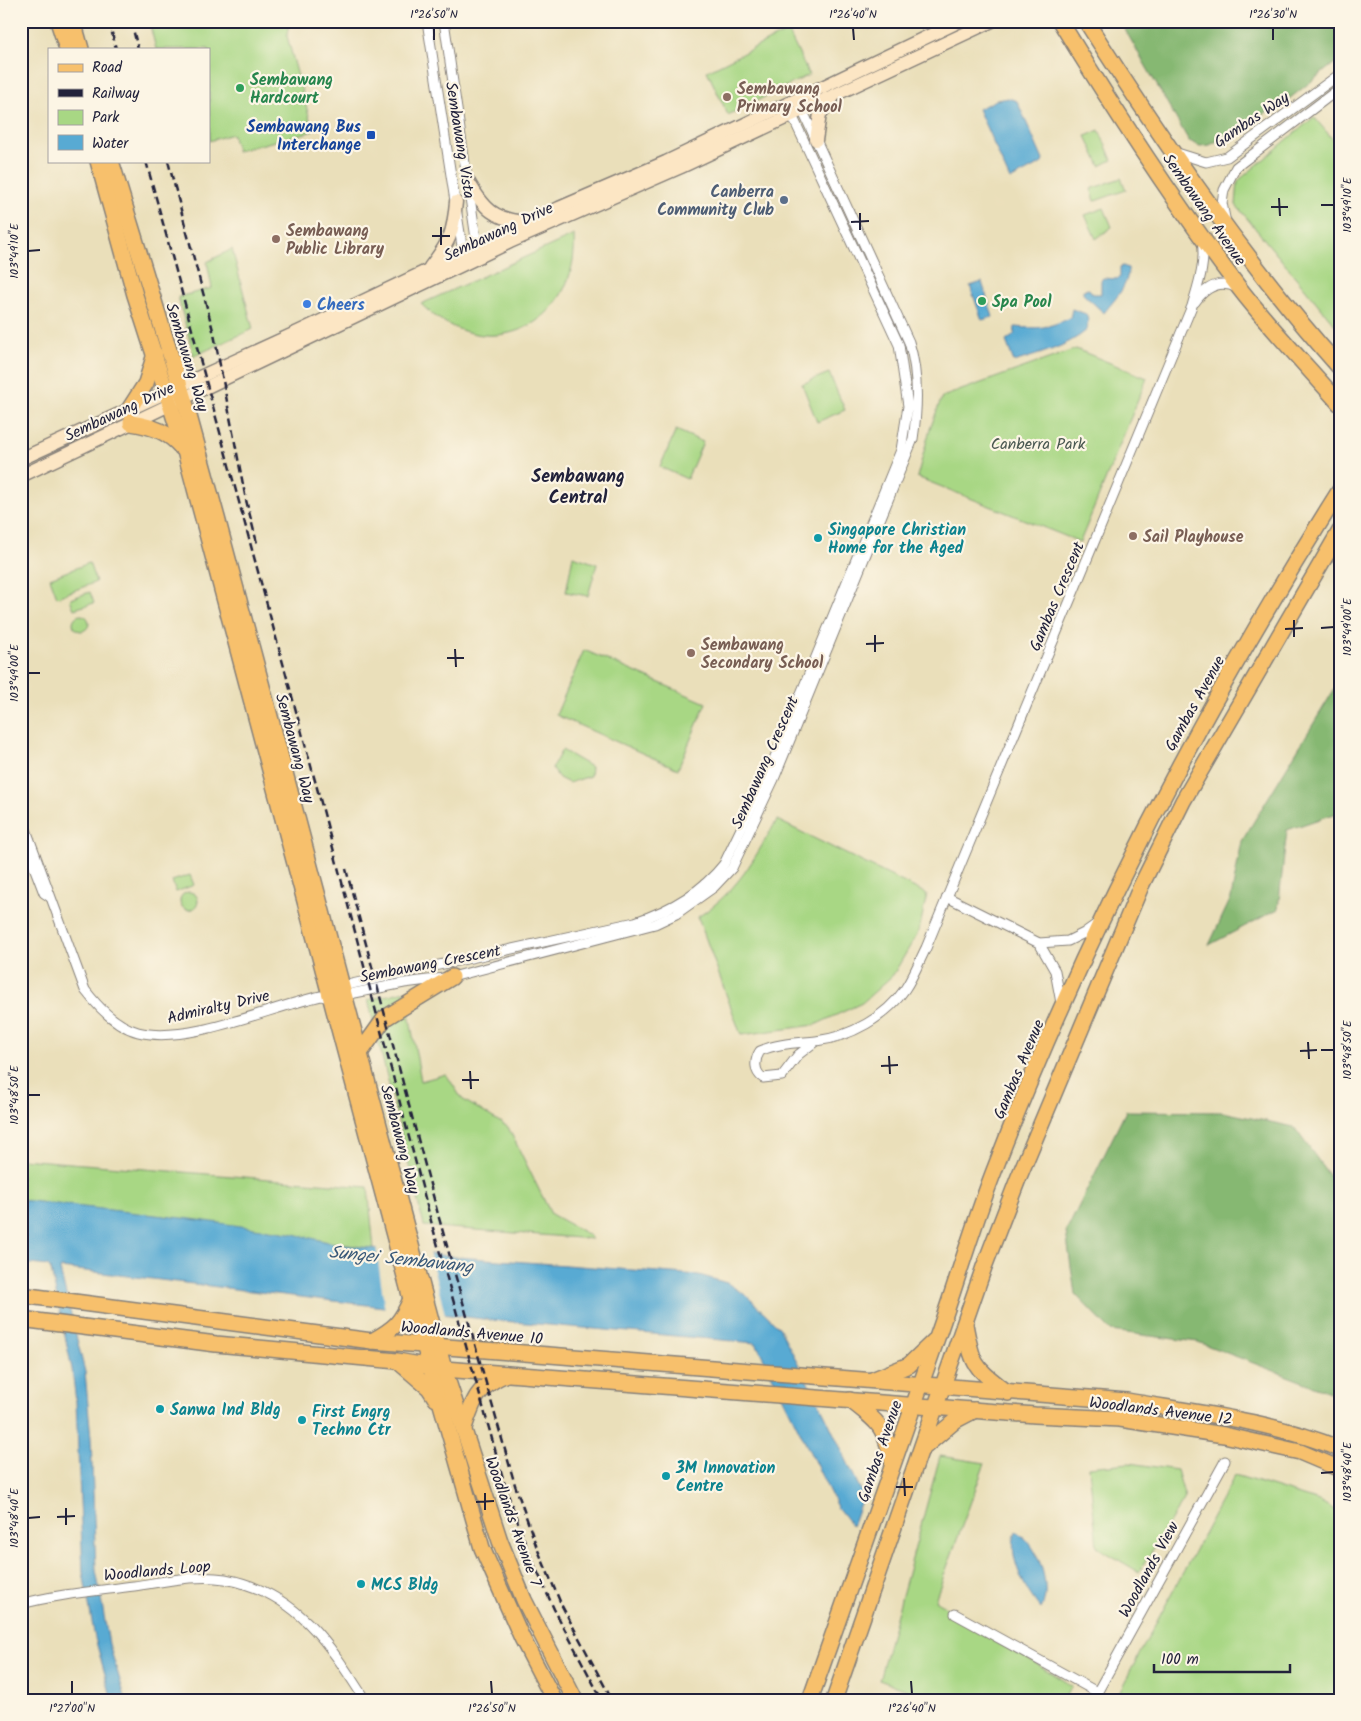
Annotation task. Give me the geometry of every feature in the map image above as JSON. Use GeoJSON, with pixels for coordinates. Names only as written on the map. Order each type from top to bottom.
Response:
{"type":"FeatureCollection","features":[{"type":"Feature","properties":{"kind":"main road"},"geometry":{"type":"LineString","coordinates":[[58,21],[66,48]]}},
{"type":"Feature","properties":{"kind":"main road"},"geometry":{"type":"LineString","coordinates":[[73,21],[81,48]]}},
{"type":"Feature","properties":{"kind":"main road","name":"Sembawang Drive"},"geometry":{"type":"LineString","coordinates":[[21,476],[175,395],[478,252],[795,108],[960,21]]}},
{"type":"Feature","properties":{"kind":"main road","name":"Sembawang Drive"},"geometry":{"type":"LineString","coordinates":[[478,252],[529,222],[795,108],[840,92],[992,21]]}},
{"type":"Feature","properties":{"kind":"main road"},"geometry":{"type":"LineString","coordinates":[[1049,21],[1063,26]]}},
{"type":"Feature","properties":{"kind":"main road","name":"Sembawang Avenue"},"geometry":{"type":"LineString","coordinates":[[1087,22],[1172,151],[1226,225],[1280,297],[1340,368]]}},
{"type":"Feature","properties":{"kind":"main road","name":"Sembawang Avenue"},"geometry":{"type":"LineString","coordinates":[[1063,26],[1198,232],[1241,290],[1340,404]]}},
{"type":"Feature","properties":{"kind":"main road"},"geometry":{"type":"LineString","coordinates":[[816,140],[817,126],[824,106],[840,92]]}},
{"type":"Feature","properties":{"kind":"main road","name":"Sembawang Way"},"geometry":{"type":"LineString","coordinates":[[98,162],[135,295],[155,354],[175,395],[184,452],[326,994],[399,1226],[411,1299],[423,1316]]}},
{"type":"Feature","properties":{"kind":"main road","name":"Sembawang Way"},"geometry":{"type":"LineString","coordinates":[[111,162],[175,395],[217,518],[302,838],[345,991],[399,1226],[432,1346]]}},
{"type":"Feature","properties":{"kind":"main road"},"geometry":{"type":"LineString","coordinates":[[468,181],[486,208],[498,218],[529,222]]}},
{"type":"Feature","properties":{"kind":"main road"},"geometry":{"type":"LineString","coordinates":[[428,269],[448,244],[454,227],[456,202]]}},
{"type":"Feature","properties":{"kind":"main road","name":"Sembawang Drive"},"geometry":{"type":"LineString","coordinates":[[175,395],[308,327],[428,269],[464,259]]}},
{"type":"Feature","properties":{"kind":"main road"},"geometry":{"type":"LineString","coordinates":[[155,354],[146,384],[130,417],[168,434],[184,452]]}},
{"type":"Feature","properties":{"kind":"main road","name":"Sembawang Drive"},"geometry":{"type":"LineString","coordinates":[[21,459],[130,417]]}},
{"type":"Feature","properties":{"kind":"main road","name":"Gambas Avenue"},"geometry":{"type":"LineString","coordinates":[[810,1700],[994,1172],[1060,1013],[1136,849],[1195,736],[1300,553],[1340,490]]}},
{"type":"Feature","properties":{"kind":"main road"},"geometry":{"type":"LineString","coordinates":[[207,541],[208,524],[213,518],[217,518]]}},
{"type":"Feature","properties":{"kind":"main road"},"geometry":{"type":"LineString","coordinates":[[834,1700],[942,1388],[1018,1179],[1153,861],[1183,801],[1340,531]]}},
{"type":"Feature","properties":{"kind":"main road"},"geometry":{"type":"LineString","coordinates":[[1166,792],[1166,803],[1169,806],[1173,807],[1183,801]]}},
{"type":"Feature","properties":{"kind":"main road"},"geometry":{"type":"LineString","coordinates":[[1136,849],[1146,843],[1150,845],[1153,861]]}},
{"type":"Feature","properties":{"kind":"main road"},"geometry":{"type":"LineString","coordinates":[[360,1053],[385,1018],[452,977]]}},
{"type":"Feature","properties":{"kind":"main road","name":"Woodlands Avenue 10"},"geometry":{"type":"LineString","coordinates":[[21,1295],[372,1341],[921,1385]]}},
{"type":"Feature","properties":{"kind":"main road"},"geometry":{"type":"LineString","coordinates":[[372,1341],[396,1327],[404,1316],[411,1299]]}},
{"type":"Feature","properties":{"kind":"main road"},"geometry":{"type":"LineString","coordinates":[[21,1319],[216,1344],[397,1361],[437,1368],[914,1405]]}},
{"type":"Feature","properties":{"kind":"main road"},"geometry":{"type":"LineString","coordinates":[[965,1323],[971,1357],[979,1370],[1008,1393]]}},
{"type":"Feature","properties":{"kind":"main road"},"geometry":{"type":"LineString","coordinates":[[868,1381],[910,1364],[938,1337]]}},
{"type":"Feature","properties":{"kind":"main road","name":"Woodlands Avenue 7"},"geometry":{"type":"LineString","coordinates":[[432,1346],[443,1412],[482,1548],[522,1638],[554,1700]]}},
{"type":"Feature","properties":{"kind":"main road"},"geometry":{"type":"LineString","coordinates":[[397,1361],[429,1388],[443,1412]]}},
{"type":"Feature","properties":{"kind":"main road","name":"Woodlands Avenue 7"},"geometry":{"type":"LineString","coordinates":[[437,1368],[464,1428],[500,1541],[524,1600],[575,1700]]}},
{"type":"Feature","properties":{"kind":"main road"},"geometry":{"type":"LineString","coordinates":[[464,1428],[474,1399],[491,1381],[508,1374]]}},
{"type":"Feature","properties":{"kind":"main road","name":"Woodlands Avenue 12"},"geometry":{"type":"LineString","coordinates":[[921,1385],[1127,1401],[1227,1417],[1306,1435],[1340,1449]]}},
{"type":"Feature","properties":{"kind":"main road"},"geometry":{"type":"LineString","coordinates":[[850,1400],[874,1418],[886,1433],[893,1463]]}},
{"type":"Feature","properties":{"kind":"main road","name":"Woodlands Avenue 12"},"geometry":{"type":"LineString","coordinates":[[914,1405],[1120,1419],[1224,1435],[1300,1452],[1340,1469]]}},
{"type":"Feature","properties":{"kind":"main road"},"geometry":{"type":"LineString","coordinates":[[921,1450],[956,1420],[974,1410]]}},
{"type":"Feature","properties":{"kind":"street","name":"Sembawang Vista"},"geometry":{"type":"LineString","coordinates":[[427,21],[464,259]]}},
{"type":"Feature","properties":{"kind":"street","name":"Sembawang Vista"},"geometry":{"type":"LineString","coordinates":[[444,21],[478,252]]}},
{"type":"Feature","properties":{"kind":"street","name":"Gambas Way"},"geometry":{"type":"LineString","coordinates":[[1172,151],[1206,162],[1227,157],[1340,74]]}},
{"type":"Feature","properties":{"kind":"street","name":"Gambas Way"},"geometry":{"type":"LineString","coordinates":[[1226,225],[1222,202],[1224,190],[1236,167],[1340,88]]}},
{"type":"Feature","properties":{"kind":"street","name":"Sembawang Crescent"},"geometry":{"type":"LineString","coordinates":[[326,994],[452,977],[658,923],[676,914],[714,887],[732,868],[774,779],[913,439],[917,410],[916,369],[909,342],[816,140],[795,108]]}},
{"type":"Feature","properties":{"kind":"street","name":"Sembawang Crescent"},"geometry":{"type":"LineString","coordinates":[[345,991],[635,922],[676,904],[717,873],[724,864],[772,764],[901,450],[907,412],[908,394],[899,345],[795,108]]}},
{"type":"Feature","properties":{"kind":"street","name":"Gambas Crescent"},"geometry":{"type":"LineString","coordinates":[[816,1041],[798,1055],[782,1076],[763,1078],[757,1072],[755,1062],[760,1051],[802,1041],[816,1041],[863,1026],[884,1012],[899,996],[916,969],[1192,306],[1202,270],[1204,254],[1198,232]]}},
{"type":"Feature","properties":{"kind":"street","name":"Gambas Crescent"},"geometry":{"type":"LineString","coordinates":[[1192,306],[1203,293],[1214,285],[1225,283],[1241,290]]}},
{"type":"Feature","properties":{"kind":"street","name":"Admiralty Drive"},"geometry":{"type":"LineString","coordinates":[[21,816],[50,890],[50,897],[85,990],[106,1013],[138,1032],[161,1034],[190,1031],[326,994]]}},
{"type":"Feature","properties":{"kind":"street","name":"Admiralty Drive"},"geometry":{"type":"LineString","coordinates":[[21,833],[44,893],[50,897]]}},
{"type":"Feature","properties":{"kind":"street"},"geometry":{"type":"LineString","coordinates":[[947,897],[1040,943],[1068,941],[1101,921]]}},
{"type":"Feature","properties":{"kind":"street"},"geometry":{"type":"LineString","coordinates":[[1040,943],[1056,971],[1061,996],[1060,1013]]}},
{"type":"Feature","properties":{"kind":"street","name":"Woodlands View"},"geometry":{"type":"LineString","coordinates":[[955,1614],[1095,1696],[1225,1461]]}},
{"type":"Feature","properties":{"kind":"street","name":"Woodlands Loop"},"geometry":{"type":"LineString","coordinates":[[21,1604],[86,1592],[195,1578],[224,1579],[248,1586],[292,1609],[313,1626],[336,1653],[364,1700]]}},
{"type":"Feature","properties":{"kind":"green space"},"geometry":{"type":"Polygon","coordinates":[[[149,21],[289,21],[287,36],[313,131],[237,151],[232,134],[210,141],[210,48],[156,48],[149,21]]]}},
{"type":"Feature","properties":{"kind":"green space"},"geometry":{"type":"Polygon","coordinates":[[[1120,21],[1340,21],[1340,59],[1285,102],[1210,145],[1200,146],[1189,141],[1120,21]]]}},
{"type":"Feature","properties":{"kind":"green space"},"geometry":{"type":"Polygon","coordinates":[[[788,31],[809,75],[728,115],[707,71],[788,31]]]}},
{"type":"Feature","properties":{"kind":"green space"},"geometry":{"type":"Polygon","coordinates":[[[1314,117],[1340,148],[1340,331],[1236,205],[1238,181],[1314,117]]]}},
{"type":"Feature","properties":{"kind":"green space"},"geometry":{"type":"Polygon","coordinates":[[[1099,130],[1112,160],[1100,166],[1086,136],[1099,130]]]}},
{"type":"Feature","properties":{"kind":"green space"},"geometry":{"type":"Polygon","coordinates":[[[1121,178],[1126,190],[1095,201],[1091,189],[1121,178]]]}},
{"type":"Feature","properties":{"kind":"green space"},"geometry":{"type":"Polygon","coordinates":[[[1104,208],[1112,227],[1096,239],[1085,215],[1104,208]]]}},
{"type":"Feature","properties":{"kind":"green space"},"geometry":{"type":"Polygon","coordinates":[[[574,235],[572,267],[562,293],[545,314],[524,328],[500,335],[473,333],[446,323],[421,304],[574,235]]]}},
{"type":"Feature","properties":{"kind":"green space"},"geometry":{"type":"Polygon","coordinates":[[[232,249],[253,329],[194,356],[178,297],[212,288],[207,262],[232,249]]]}},
{"type":"Feature","properties":{"kind":"green space","name":"Canberra Park"},"geometry":{"type":"Polygon","coordinates":[[[1076,349],[1147,378],[1080,542],[917,477],[930,429],[942,397],[1076,349]]]}},
{"type":"Feature","properties":{"kind":"green space"},"geometry":{"type":"Polygon","coordinates":[[[829,373],[845,410],[817,422],[802,384],[829,373]]]}},
{"type":"Feature","properties":{"kind":"green space"},"geometry":{"type":"Polygon","coordinates":[[[676,430],[703,442],[687,479],[660,467],[676,430]]]}},
{"type":"Feature","properties":{"kind":"green space"},"geometry":{"type":"Polygon","coordinates":[[[573,556],[597,564],[588,596],[566,592],[573,556]]]}},
{"type":"Feature","properties":{"kind":"green space"},"geometry":{"type":"Polygon","coordinates":[[[89,563],[96,582],[57,597],[50,578],[89,563]]]}},
{"type":"Feature","properties":{"kind":"green space"},"geometry":{"type":"Polygon","coordinates":[[[90,592],[94,603],[74,609],[70,599],[90,592]]]}},
{"type":"Feature","properties":{"kind":"green space"},"geometry":{"type":"Polygon","coordinates":[[[81,615],[87,617],[89,623],[87,629],[81,631],[75,629],[73,623],[75,617],[81,615]]]}},
{"type":"Feature","properties":{"kind":"green space"},"geometry":{"type":"Polygon","coordinates":[[[584,650],[706,703],[678,769],[556,715],[584,650]]]}},
{"type":"Feature","properties":{"kind":"green space"},"geometry":{"type":"Polygon","coordinates":[[[1340,680],[1340,812],[1287,830],[1278,909],[1209,945],[1231,898],[1242,841],[1340,680]]]}},
{"type":"Feature","properties":{"kind":"green space"},"geometry":{"type":"Polygon","coordinates":[[[562,750],[591,767],[590,776],[569,783],[559,778],[552,768],[562,750]]]}},
{"type":"Feature","properties":{"kind":"green space"},"geometry":{"type":"Polygon","coordinates":[[[777,820],[927,894],[919,931],[893,975],[862,1003],[815,1025],[741,1035],[698,917],[712,907],[735,885],[777,820]]]}},
{"type":"Feature","properties":{"kind":"green space"},"geometry":{"type":"Polygon","coordinates":[[[190,875],[194,885],[176,892],[172,881],[190,875]]]}},
{"type":"Feature","properties":{"kind":"green space"},"geometry":{"type":"Polygon","coordinates":[[[185,892],[193,892],[198,897],[196,908],[185,910],[180,905],[180,897],[185,892]]]}},
{"type":"Feature","properties":{"kind":"green space"},"geometry":{"type":"Polygon","coordinates":[[[430,985],[408,1008],[421,1081],[446,1074],[462,1099],[508,1127],[551,1214],[587,1234],[592,1239],[424,1226],[368,1000],[430,985]]]}},
{"type":"Feature","properties":{"kind":"green space"},"geometry":{"type":"Polygon","coordinates":[[[1126,1111],[1223,1112],[1294,1127],[1337,1186],[1340,1186],[1340,1396],[1198,1342],[1111,1331],[1075,1294],[1066,1232],[1126,1111]]]}},
{"type":"Feature","properties":{"kind":"green space"},"geometry":{"type":"Polygon","coordinates":[[[21,1159],[368,1187],[374,1249],[162,1216],[21,1202],[21,1159]]]}},
{"type":"Feature","properties":{"kind":"green space"},"geometry":{"type":"Polygon","coordinates":[[[940,1456],[985,1463],[935,1600],[1072,1686],[1063,1700],[935,1700],[879,1680],[940,1456]]]}},
{"type":"Feature","properties":{"kind":"green space"},"geometry":{"type":"Polygon","coordinates":[[[1129,1463],[1177,1470],[1185,1498],[1139,1572],[1097,1547],[1089,1467],[1129,1463]]]}},
{"type":"Feature","properties":{"kind":"green space"},"geometry":{"type":"Polygon","coordinates":[[[1235,1475],[1319,1501],[1340,1513],[1340,1700],[1115,1700],[1235,1475]]]}},
{"type":"Feature","properties":{"kind":"water"},"geometry":{"type":"Polygon","coordinates":[[[1008,98],[1017,101],[1043,160],[1042,163],[1010,180],[978,109],[996,100],[1008,98]]]}},
{"type":"Feature","properties":{"kind":"water"},"geometry":{"type":"Polygon","coordinates":[[[1120,267],[1128,268],[1126,281],[1104,313],[1083,294],[1083,290],[1089,289],[1093,294],[1101,294],[1101,280],[1103,278],[1117,279],[1120,277],[1120,267]]]}},
{"type":"Feature","properties":{"kind":"water","name":"Spa Pool"},"geometry":{"type":"Polygon","coordinates":[[[982,282],[993,317],[982,320],[970,286],[982,282]]]}},
{"type":"Feature","properties":{"kind":"water"},"geometry":{"type":"Polygon","coordinates":[[[1072,309],[1086,314],[1088,320],[1087,330],[1062,345],[1014,362],[1006,341],[1014,335],[1015,327],[1037,328],[1055,324],[1070,318],[1072,309]]]}},
{"type":"Feature","properties":{"kind":"water","name":"Sungei Sembawang"},"geometry":{"type":"Polygon","coordinates":[[[21,1200],[191,1219],[290,1233],[341,1245],[458,1257],[699,1275],[727,1283],[747,1296],[779,1327],[825,1415],[863,1495],[852,1526],[837,1507],[756,1343],[491,1320],[61,1268],[85,1372],[91,1438],[96,1570],[109,1644],[126,1700],[112,1700],[95,1638],[83,1573],[76,1402],[72,1369],[51,1270],[48,1266],[21,1263],[21,1200]]]}},
{"type":"Feature","properties":{"kind":"water"},"geometry":{"type":"Polygon","coordinates":[[[1016,1532],[1031,1545],[1041,1566],[1045,1590],[1041,1609],[1029,1593],[1019,1573],[1014,1551],[1016,1532]]]}},
{"type":"Feature","properties":{"kind":"pier"},"geometry":{"type":"Polygon","coordinates":[[[376,1246],[429,1252],[446,1318],[385,1311],[376,1246]]]}},
{"type":"Feature","properties":{"kind":"railway"},"geometry":{"type":"LineString","coordinates":[[109,21],[116,48]]}},
{"type":"Feature","properties":{"kind":"railway"},"geometry":{"type":"LineString","coordinates":[[131,21],[138,48]]}},
{"type":"Feature","properties":{"kind":"railway"},"geometry":{"type":"LineString","coordinates":[[146,162],[323,810],[431,1221],[506,1489],[529,1553],[554,1609],[602,1700]]}},
{"type":"Feature","properties":{"kind":"railway"},"geometry":{"type":"LineString","coordinates":[[168,162],[214,334],[246,500],[257,543]]}},
{"type":"Feature","properties":{"kind":"railway"},"geometry":{"type":"LineString","coordinates":[[346,869],[439,1218],[515,1485],[537,1548],[562,1606],[612,1700]]}},
{"type":"Feature","properties":{"kind":"place","name":"Sembawang Hardcourt"},"geometry":{"type":"Point","coordinates":[240,88]}},
{"type":"Feature","properties":{"kind":"place","name":"Sembawang Primary School"},"geometry":{"type":"Point","coordinates":[727,97]}},
{"type":"Feature","properties":{"kind":"place","name":"Sembawang Bus Interchange"},"geometry":{"type":"Point","coordinates":[371,135]}},
{"type":"Feature","properties":{"kind":"place","name":"Canberra Community Club"},"geometry":{"type":"Point","coordinates":[784,200]}},
{"type":"Feature","properties":{"kind":"place","name":"Sembawang Public Library"},"geometry":{"type":"Point","coordinates":[276,239]}},
{"type":"Feature","properties":{"kind":"place","name":"Spa Pool"},"geometry":{"type":"Point","coordinates":[982,301]}},
{"type":"Feature","properties":{"kind":"place","name":"Cheers"},"geometry":{"type":"Point","coordinates":[307,304]}},
{"type":"Feature","properties":{"kind":"place","name":"Sail Playhouse"},"geometry":{"type":"Point","coordinates":[1133,536]}},
{"type":"Feature","properties":{"kind":"place","name":"Singapore Christian Home for the Aged"},"geometry":{"type":"Point","coordinates":[818,538]}},
{"type":"Feature","properties":{"kind":"place","name":"Sembawang Secondary School"},"geometry":{"type":"Point","coordinates":[691,653]}},
{"type":"Feature","properties":{"kind":"place","name":"Sanwa Ind Bldg"},"geometry":{"type":"Point","coordinates":[160,1409]}},
{"type":"Feature","properties":{"kind":"place","name":"First Engrg Techno Ctr"},"geometry":{"type":"Point","coordinates":[302,1420]}},
{"type":"Feature","properties":{"kind":"place","name":"3M Innovation Centre"},"geometry":{"type":"Point","coordinates":[666,1476]}},
{"type":"Feature","properties":{"kind":"place","name":"MCS Bldg"},"geometry":{"type":"Point","coordinates":[361,1584]}},
{"type":"Feature","properties":{"kind":"district","name":"Sembawang Central"},"geometry":{"type":"Point","coordinates":[578,486]}}]}
